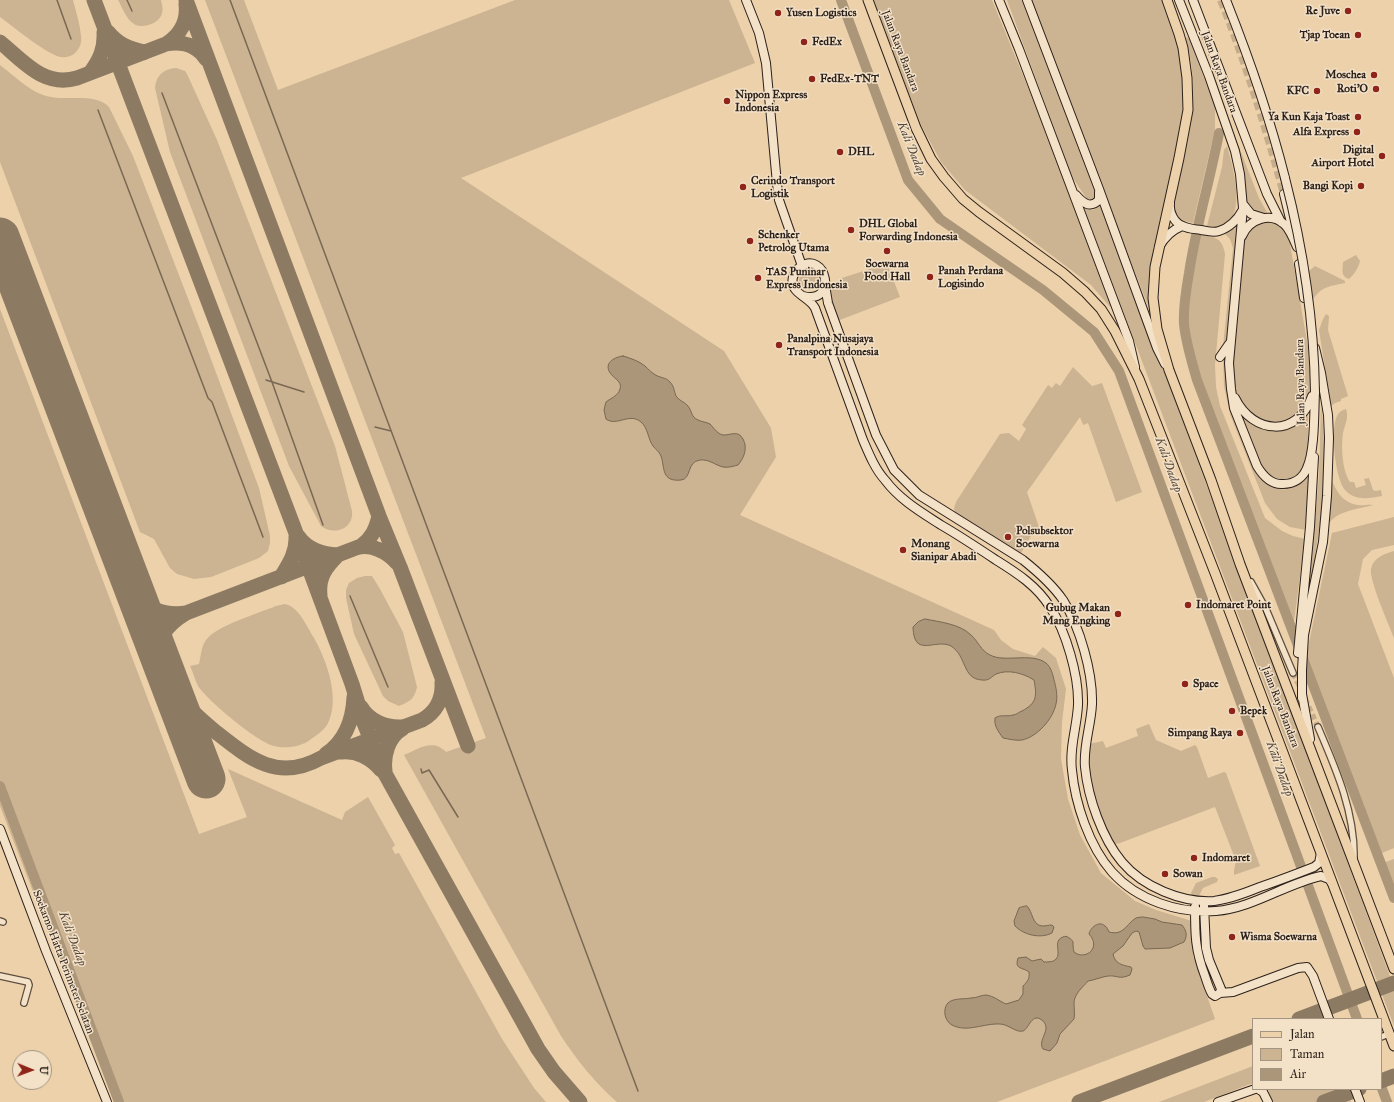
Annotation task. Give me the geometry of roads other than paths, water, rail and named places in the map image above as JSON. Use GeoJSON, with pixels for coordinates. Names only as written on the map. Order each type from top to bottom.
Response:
{"type":"FeatureCollection","features":[{"type":"Feature","properties":{"kind":"main road","name":"Jalan Raya Bandara"},"geometry":{"type":"LineString","coordinates":[[868,0],[916,128],[931,159],[963,199],[1063,274],[1085,292],[1102,309],[1139,379],[1235,623],[1321,853],[1379,1018]]}},
{"type":"Feature","properties":{"kind":"main road","name":"Jalan Raya Bandara"},"geometry":{"type":"LineString","coordinates":[[1167,0],[1183,48],[1188,94],[1185,129],[1171,197],[1157,253],[1153,284],[1153,298],[1158,329],[1169,370],[1211,480],[1240,564],[1394,969]]}},
{"type":"Feature","properties":{"kind":"main road","name":"Jalan Raya Bandara"},"geometry":{"type":"LineString","coordinates":[[1385,1036],[1394,1046]]}},
{"type":"Feature","properties":{"kind":"street"},"geometry":{"type":"LineString","coordinates":[[746,0],[759,33],[766,63],[779,200],[802,266]]}},
{"type":"Feature","properties":{"kind":"street","name":"Jalan Raya Bandara"},"geometry":{"type":"LineString","coordinates":[[999,0],[1019,49],[1126,334],[1139,379]]}},
{"type":"Feature","properties":{"kind":"street","name":"Jalan Raya Bandara"},"geometry":{"type":"LineString","coordinates":[[1027,0],[1099,189],[1157,348],[1169,370]]}},
{"type":"Feature","properties":{"kind":"street","name":"Jalan Raya Bandara"},"geometry":{"type":"LineString","coordinates":[[1179,0],[1209,76],[1231,139],[1240,174],[1243,206],[1228,363],[1231,389],[1238,418],[1260,472],[1269,480],[1278,484],[1292,483],[1303,474],[1309,463],[1313,436],[1315,392],[1313,340],[1307,293],[1296,222],[1277,148],[1245,50],[1226,0]]}},
{"type":"Feature","properties":{"kind":"street"},"geometry":{"type":"LineString","coordinates":[[1193,0],[1267,194],[1281,222],[1288,230],[1297,247]]}},
{"type":"Feature","properties":{"kind":"street"},"geometry":{"type":"LineString","coordinates":[[1068,180],[1077,196],[1087,204],[1095,204],[1099,200],[1099,189]]}},
{"type":"Feature","properties":{"kind":"street"},"geometry":{"type":"LineString","coordinates":[[1284,194],[1297,247],[1306,310],[1324,388],[1328,415],[1329,438],[1327,496],[1323,542],[1304,615]]}},
{"type":"Feature","properties":{"kind":"street"},"geometry":{"type":"LineString","coordinates":[[1171,197],[1170,210],[1174,218],[1183,227]]}},
{"type":"Feature","properties":{"kind":"street"},"geometry":{"type":"LineString","coordinates":[[1243,206],[1251,214],[1275,219],[1281,222]]}},
{"type":"Feature","properties":{"kind":"street"},"geometry":{"type":"LineString","coordinates":[[1157,253],[1162,242],[1175,230],[1183,227],[1212,232],[1225,229],[1241,212],[1243,206]]}},
{"type":"Feature","properties":{"kind":"street"},"geometry":{"type":"LineString","coordinates":[[1239,250],[1242,236],[1247,226],[1255,220],[1265,218]]}},
{"type":"Feature","properties":{"kind":"street"},"geometry":{"type":"LineString","coordinates":[[1321,853],[1319,863],[1314,867],[1238,896],[1222,900],[1204,901],[1189,900],[1166,892],[1135,874],[1123,863],[1106,835],[1090,794],[1085,766],[1086,739],[1092,706],[1091,680],[1078,635],[1063,601],[1047,581],[1023,560],[920,495],[894,470],[876,435],[828,303],[825,276],[820,268],[811,264],[802,266],[794,273],[793,283],[797,292],[813,304],[815,308],[863,440],[871,459],[882,478],[912,507],[1022,577],[1044,599],[1056,618],[1067,646],[1077,681],[1078,706],[1071,753],[1071,768],[1077,799],[1092,840],[1106,865],[1119,879],[1144,896],[1175,908],[1195,911],[1224,910],[1317,877],[1326,878],[1332,884]]}},
{"type":"Feature","properties":{"kind":"street"},"geometry":{"type":"LineString","coordinates":[[803,296],[812,297],[817,295],[824,289],[825,284]]}},
{"type":"Feature","properties":{"kind":"street"},"geometry":{"type":"LineString","coordinates":[[1220,357],[1230,342]]}},
{"type":"Feature","properties":{"kind":"street"},"geometry":{"type":"LineString","coordinates":[[1231,389],[1242,409],[1257,422],[1263,425],[1275,427],[1291,423],[1303,414],[1310,404],[1313,394],[1315,348]]}},
{"type":"Feature","properties":{"kind":"street"},"geometry":{"type":"LineString","coordinates":[[863,440],[876,435]]}},
{"type":"Feature","properties":{"kind":"street"},"geometry":{"type":"LineString","coordinates":[[1313,436],[1313,497],[1306,572],[1300,666],[1302,698],[1314,759]]}},
{"type":"Feature","properties":{"kind":"street"},"geometry":{"type":"LineString","coordinates":[[882,478],[894,470]]}},
{"type":"Feature","properties":{"kind":"street"},"geometry":{"type":"LineString","coordinates":[[936,522],[944,510]]}},
{"type":"Feature","properties":{"kind":"street"},"geometry":{"type":"LineString","coordinates":[[1240,564],[1266,609],[1293,673]]}},
{"type":"Feature","properties":{"kind":"street"},"geometry":{"type":"LineString","coordinates":[[1318,727],[1347,802],[1354,841],[1354,864]]}},
{"type":"Feature","properties":{"kind":"street","name":"Soekarno Hatta Perimeter Selatan"},"geometry":{"type":"LineString","coordinates":[[0,829],[46,951],[107,1102]]}},
{"type":"Feature","properties":{"kind":"street"},"geometry":{"type":"LineString","coordinates":[[1195,900],[1195,936],[1200,964],[1211,993],[1215,996],[1220,993],[1233,992],[1298,968],[1307,967],[1313,976],[1329,1018]]}},
{"type":"Feature","properties":{"kind":"street"},"geometry":{"type":"LineString","coordinates":[[1204,901],[1206,948],[1221,989],[1220,993]]}},
{"type":"Feature","properties":{"kind":"street"},"geometry":{"type":"LineString","coordinates":[[0,976],[28,982],[29,985],[24,1002]]}},
{"type":"Feature","properties":{"kind":"street"},"geometry":{"type":"LineString","coordinates":[[1218,1102],[1252,1090]]}},
{"type":"Feature","properties":{"kind":"street"},"geometry":{"type":"LineString","coordinates":[[1260,1090],[1263,1092],[1268,1102]]}},
{"type":"Feature","properties":{"kind":"street"},"geometry":{"type":"LineString","coordinates":[[1355,1090],[1360,1102]]}},
{"type":"Feature","properties":{"kind":"water"},"geometry":{"type":"Polygon","coordinates":[[[623,356],[640,363],[656,375],[668,380],[672,385],[676,396],[688,406],[696,419],[710,424],[718,433],[722,435],[737,434],[741,436],[745,449],[744,456],[738,465],[723,467],[709,461],[700,460],[693,464],[687,477],[684,479],[670,479],[665,473],[660,454],[651,443],[645,427],[641,422],[632,418],[614,421],[606,419],[604,410],[606,402],[618,393],[621,386],[612,376],[608,365],[612,360],[623,356]]]}},
{"type":"Feature","properties":{"kind":"water"},"geometry":{"type":"Polygon","coordinates":[[[925,619],[950,624],[961,628],[971,635],[984,651],[990,655],[1003,658],[1033,658],[1046,663],[1052,673],[1057,698],[1052,716],[1044,726],[1033,735],[1022,740],[1003,738],[996,726],[995,718],[999,716],[1015,715],[1031,705],[1035,698],[1036,690],[1034,680],[1025,675],[1010,672],[996,674],[986,680],[976,679],[971,676],[960,655],[951,646],[938,644],[926,646],[917,642],[914,637],[913,627],[918,622],[925,619]]]}},
{"type":"Feature","properties":{"kind":"water"},"geometry":{"type":"Polygon","coordinates":[[[1027,906],[1036,923],[1042,926],[1052,925],[1054,927],[1052,933],[1037,936],[1027,934],[1015,926],[1014,921],[1019,908],[1027,906]]]}},
{"type":"Feature","properties":{"kind":"water"},"geometry":{"type":"Polygon","coordinates":[[[1143,917],[1182,925],[1186,933],[1184,942],[1170,948],[1145,949],[1139,932],[1136,931],[1132,933],[1123,946],[1113,954],[1117,962],[1131,967],[1132,969],[1130,975],[1120,977],[1108,976],[1088,981],[1076,996],[1074,1002],[1074,1019],[1060,1034],[1057,1043],[1050,1051],[1043,1049],[1042,1046],[1046,1028],[1043,1021],[1039,1018],[1033,1019],[1023,1031],[1015,1030],[1006,1025],[1000,1024],[964,1028],[948,1022],[945,1015],[945,1009],[949,1002],[953,1000],[986,995],[994,997],[1006,1004],[1019,1000],[1023,994],[1023,986],[1028,980],[1029,972],[1017,965],[1018,958],[1026,957],[1032,961],[1041,959],[1044,962],[1054,961],[1058,956],[1058,941],[1065,936],[1073,941],[1074,952],[1083,955],[1087,954],[1093,948],[1094,944],[1093,939],[1089,934],[1091,929],[1098,924],[1103,924],[1109,932],[1114,933],[1124,929],[1136,918],[1143,917]]]}},
{"type":"Feature","properties":{"kind":"waterway"},"geometry":{"type":"LineString","coordinates":[[57,0],[71,39]]}},
{"type":"Feature","properties":{"kind":"waterway"},"geometry":{"type":"LineString","coordinates":[[127,0],[132,11]]}},
{"type":"Feature","properties":{"kind":"waterway"},"geometry":{"type":"LineString","coordinates":[[230,0],[638,1091]]}},
{"type":"Feature","properties":{"kind":"waterway","name":"Kali Dadap"},"geometry":{"type":"LineString","coordinates":[[841,0],[908,180],[940,219],[1043,290],[1094,332],[1119,371],[1357,1018]]}},
{"type":"Feature","properties":{"kind":"waterway"},"geometry":{"type":"LineString","coordinates":[[162,93],[272,382],[323,525]]}},
{"type":"Feature","properties":{"kind":"waterway"},"geometry":{"type":"LineString","coordinates":[[98,110],[208,398],[212,402],[263,537]]}},
{"type":"Feature","properties":{"kind":"waterway","name":"Kali Dadap"},"geometry":{"type":"LineString","coordinates":[[1219,133],[1195,238],[1186,292],[1184,324],[1188,346],[1197,380],[1394,898]]}},
{"type":"Feature","properties":{"kind":"waterway"},"geometry":{"type":"LineString","coordinates":[[266,380],[304,392]]}},
{"type":"Feature","properties":{"kind":"waterway"},"geometry":{"type":"LineString","coordinates":[[375,427],[391,431]]}},
{"type":"Feature","properties":{"kind":"waterway"},"geometry":{"type":"LineString","coordinates":[[350,596],[388,687]]}},
{"type":"Feature","properties":{"kind":"waterway"},"geometry":{"type":"LineString","coordinates":[[421,769],[422,773],[429,770],[458,817]]}},
{"type":"Feature","properties":{"kind":"waterway","name":"Kali Dadap"},"geometry":{"type":"LineString","coordinates":[[0,786],[119,1102]]}},
{"type":"Feature","properties":{"kind":"waterway","name":"Kali Dadap"},"geometry":{"type":"LineString","coordinates":[[1382,1089],[1387,1102]]}},
{"type":"Feature","properties":{"kind":"tunnel"},"geometry":{"type":"LineString","coordinates":[[1221,0],[1255,96],[1284,194]]}},
{"type":"Feature","properties":{"kind":"tunnel"},"geometry":{"type":"LineString","coordinates":[[1293,673],[1301,689]]}},
{"type":"Feature","properties":{"kind":"tunnel"},"geometry":{"type":"LineString","coordinates":[[1305,699],[1318,727]]}},
{"type":"Feature","properties":{"kind":"place","name":"Re Juve"},"geometry":{"type":"Point","coordinates":[1348,11]}},
{"type":"Feature","properties":{"kind":"place","name":"Yusen Logistics"},"geometry":{"type":"Point","coordinates":[778,13]}},
{"type":"Feature","properties":{"kind":"place","name":"Tjap Toean"},"geometry":{"type":"Point","coordinates":[1358,35]}},
{"type":"Feature","properties":{"kind":"place","name":"FedEx"},"geometry":{"type":"Point","coordinates":[804,42]}},
{"type":"Feature","properties":{"kind":"place","name":"Moschea"},"geometry":{"type":"Point","coordinates":[1374,75]}},
{"type":"Feature","properties":{"kind":"place","name":"FedEx-TNT"},"geometry":{"type":"Point","coordinates":[812,79]}},
{"type":"Feature","properties":{"kind":"place","name":"Roti'O"},"geometry":{"type":"Point","coordinates":[1376,89]}},
{"type":"Feature","properties":{"kind":"place","name":"KFC"},"geometry":{"type":"Point","coordinates":[1317,91]}},
{"type":"Feature","properties":{"kind":"place","name":"Nippon Express Indonesia"},"geometry":{"type":"Point","coordinates":[727,101]}},
{"type":"Feature","properties":{"kind":"place","name":"Ya Kun Kaja Toast"},"geometry":{"type":"Point","coordinates":[1358,117]}},
{"type":"Feature","properties":{"kind":"place","name":"Alfa Express"},"geometry":{"type":"Point","coordinates":[1357,132]}},
{"type":"Feature","properties":{"kind":"place","name":"DHL"},"geometry":{"type":"Point","coordinates":[840,152]}},
{"type":"Feature","properties":{"kind":"place","name":"Digital Airport Hotel"},"geometry":{"type":"Point","coordinates":[1382,156]}},
{"type":"Feature","properties":{"kind":"place","name":"Bangi Kopi"},"geometry":{"type":"Point","coordinates":[1361,186]}},
{"type":"Feature","properties":{"kind":"place","name":"Cerindo Transport Logistik"},"geometry":{"type":"Point","coordinates":[743,187]}},
{"type":"Feature","properties":{"kind":"place","name":"DHL Global Forwarding Indonesia"},"geometry":{"type":"Point","coordinates":[851,230]}},
{"type":"Feature","properties":{"kind":"place","name":"Schenker Petrolog Utama"},"geometry":{"type":"Point","coordinates":[750,241]}},
{"type":"Feature","properties":{"kind":"place","name":"Soewarna Food Hall"},"geometry":{"type":"Point","coordinates":[887,251]}},
{"type":"Feature","properties":{"kind":"place","name":"Panah Perdana Logisindo"},"geometry":{"type":"Point","coordinates":[930,277]}},
{"type":"Feature","properties":{"kind":"place","name":"TAS Puninar Express Indonesia"},"geometry":{"type":"Point","coordinates":[758,278]}},
{"type":"Feature","properties":{"kind":"place","name":"Panalpina Nusajaya Transport Indonesia"},"geometry":{"type":"Point","coordinates":[779,345]}},
{"type":"Feature","properties":{"kind":"place","name":"Polsubsektor Soewarna"},"geometry":{"type":"Point","coordinates":[1008,537]}},
{"type":"Feature","properties":{"kind":"place","name":"Monang Sianipar Abadi"},"geometry":{"type":"Point","coordinates":[903,550]}},
{"type":"Feature","properties":{"kind":"place","name":"Indomaret Point"},"geometry":{"type":"Point","coordinates":[1188,605]}},
{"type":"Feature","properties":{"kind":"place","name":"Gubug Makan Mang Engking"},"geometry":{"type":"Point","coordinates":[1118,614]}},
{"type":"Feature","properties":{"kind":"place","name":"Space"},"geometry":{"type":"Point","coordinates":[1185,684]}},
{"type":"Feature","properties":{"kind":"place","name":"Bepek"},"geometry":{"type":"Point","coordinates":[1232,711]}},
{"type":"Feature","properties":{"kind":"place","name":"Simpang Raya"},"geometry":{"type":"Point","coordinates":[1240,733]}},
{"type":"Feature","properties":{"kind":"place","name":"Indomaret"},"geometry":{"type":"Point","coordinates":[1194,858]}},
{"type":"Feature","properties":{"kind":"place","name":"Sowan"},"geometry":{"type":"Point","coordinates":[1165,874]}},
{"type":"Feature","properties":{"kind":"place","name":"Wisma Soewarna"},"geometry":{"type":"Point","coordinates":[1232,937]}}]}
